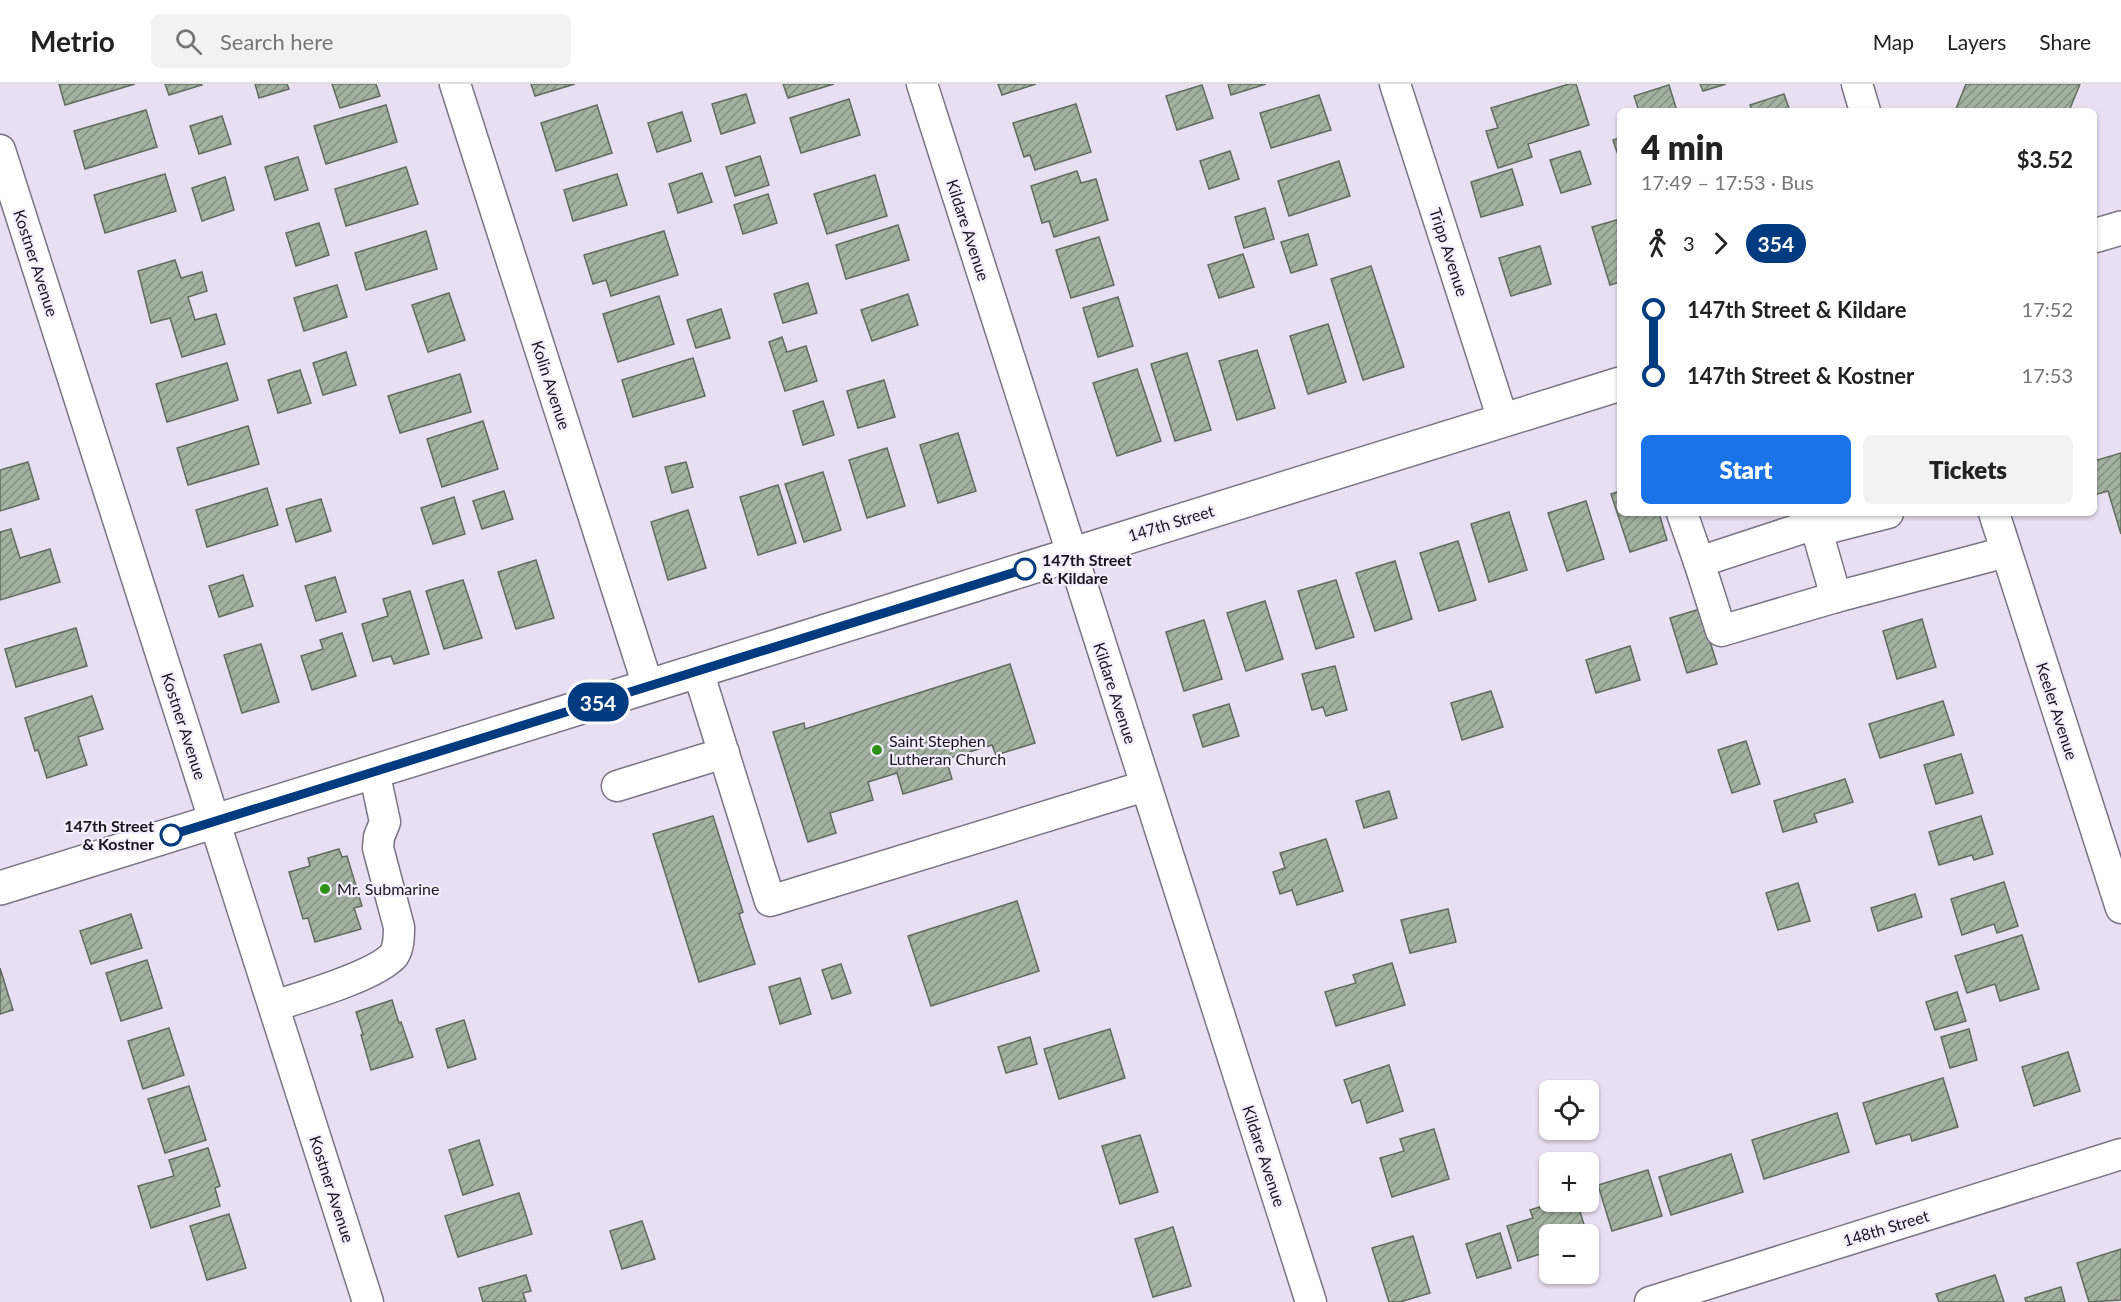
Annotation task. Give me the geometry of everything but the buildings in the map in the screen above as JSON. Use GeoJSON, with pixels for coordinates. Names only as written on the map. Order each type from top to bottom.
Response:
{"type":"FeatureCollection","features":[{"type":"Feature","properties":{"kind":"main road"},"geometry":{"type":"LineString","coordinates":[[2097,235],[2121,228]]}},
{"type":"Feature","properties":{"kind":"main road","name":"147th Street"},"geometry":{"type":"LineString","coordinates":[[0,888],[1617,385]]}},
{"type":"Feature","properties":{"kind":"street","name":"Kolin Avenue"},"geometry":{"type":"LineString","coordinates":[[455,84],[648,686]]}},
{"type":"Feature","properties":{"kind":"street","name":"Kildare Avenue"},"geometry":{"type":"LineString","coordinates":[[922,84],[1311,1302]]}},
{"type":"Feature","properties":{"kind":"street","name":"Tripp Avenue"},"geometry":{"type":"LineString","coordinates":[[1395,84],[1503,420]]}},
{"type":"Feature","properties":{"kind":"street"},"geometry":{"type":"LineString","coordinates":[[1857,84],[1864,108]]}},
{"type":"Feature","properties":{"kind":"street","name":"Kostner Avenue"},"geometry":{"type":"LineString","coordinates":[[0,150],[368,1302]]}},
{"type":"Feature","properties":{"kind":"street"},"geometry":{"type":"LineString","coordinates":[[1684,516],[1721,631],[1836,597],[2006,552]]}},
{"type":"Feature","properties":{"kind":"street"},"geometry":{"type":"LineString","coordinates":[[1699,562],[1815,523],[1866,516]]}},
{"type":"Feature","properties":{"kind":"street","name":"Keeler Avenue"},"geometry":{"type":"LineString","coordinates":[[1995,516],[2121,908]]}},
{"type":"Feature","properties":{"kind":"street"},"geometry":{"type":"LineString","coordinates":[[1815,523],[1836,597]]}},
{"type":"Feature","properties":{"kind":"street"},"geometry":{"type":"LineString","coordinates":[[698,670],[770,901],[1145,786]]}},
{"type":"Feature","properties":{"kind":"street"},"geometry":{"type":"LineString","coordinates":[[617,786],[724,753]]}},
{"type":"Feature","properties":{"kind":"street"},"geometry":{"type":"LineString","coordinates":[[274,1006],[348,981],[376,967],[394,954],[399,941],[399,927],[378,848],[379,837],[385,822],[374,771]]}},
{"type":"Feature","properties":{"kind":"street","name":"148th Street"},"geometry":{"type":"LineString","coordinates":[[1650,1302],[2121,1154]]}},
{"type":"Feature","properties":{"kind":"bus line","name":"354"},"geometry":{"type":"LineString","coordinates":[[171,835],[1025,569]]}},
{"type":"Feature","properties":{"kind":"place","name":"147th Street & Kildare"},"geometry":{"type":"Point","coordinates":[1025,569]}},
{"type":"Feature","properties":{"kind":"place","name":"Saint Stephen Lutheran Church"},"geometry":{"type":"Point","coordinates":[877,750]}},
{"type":"Feature","properties":{"kind":"place","name":"147th Street & Kostner"},"geometry":{"type":"Point","coordinates":[171,835]}},
{"type":"Feature","properties":{"kind":"place","name":"Mr. Submarine"},"geometry":{"type":"Point","coordinates":[325,889]}}]}
